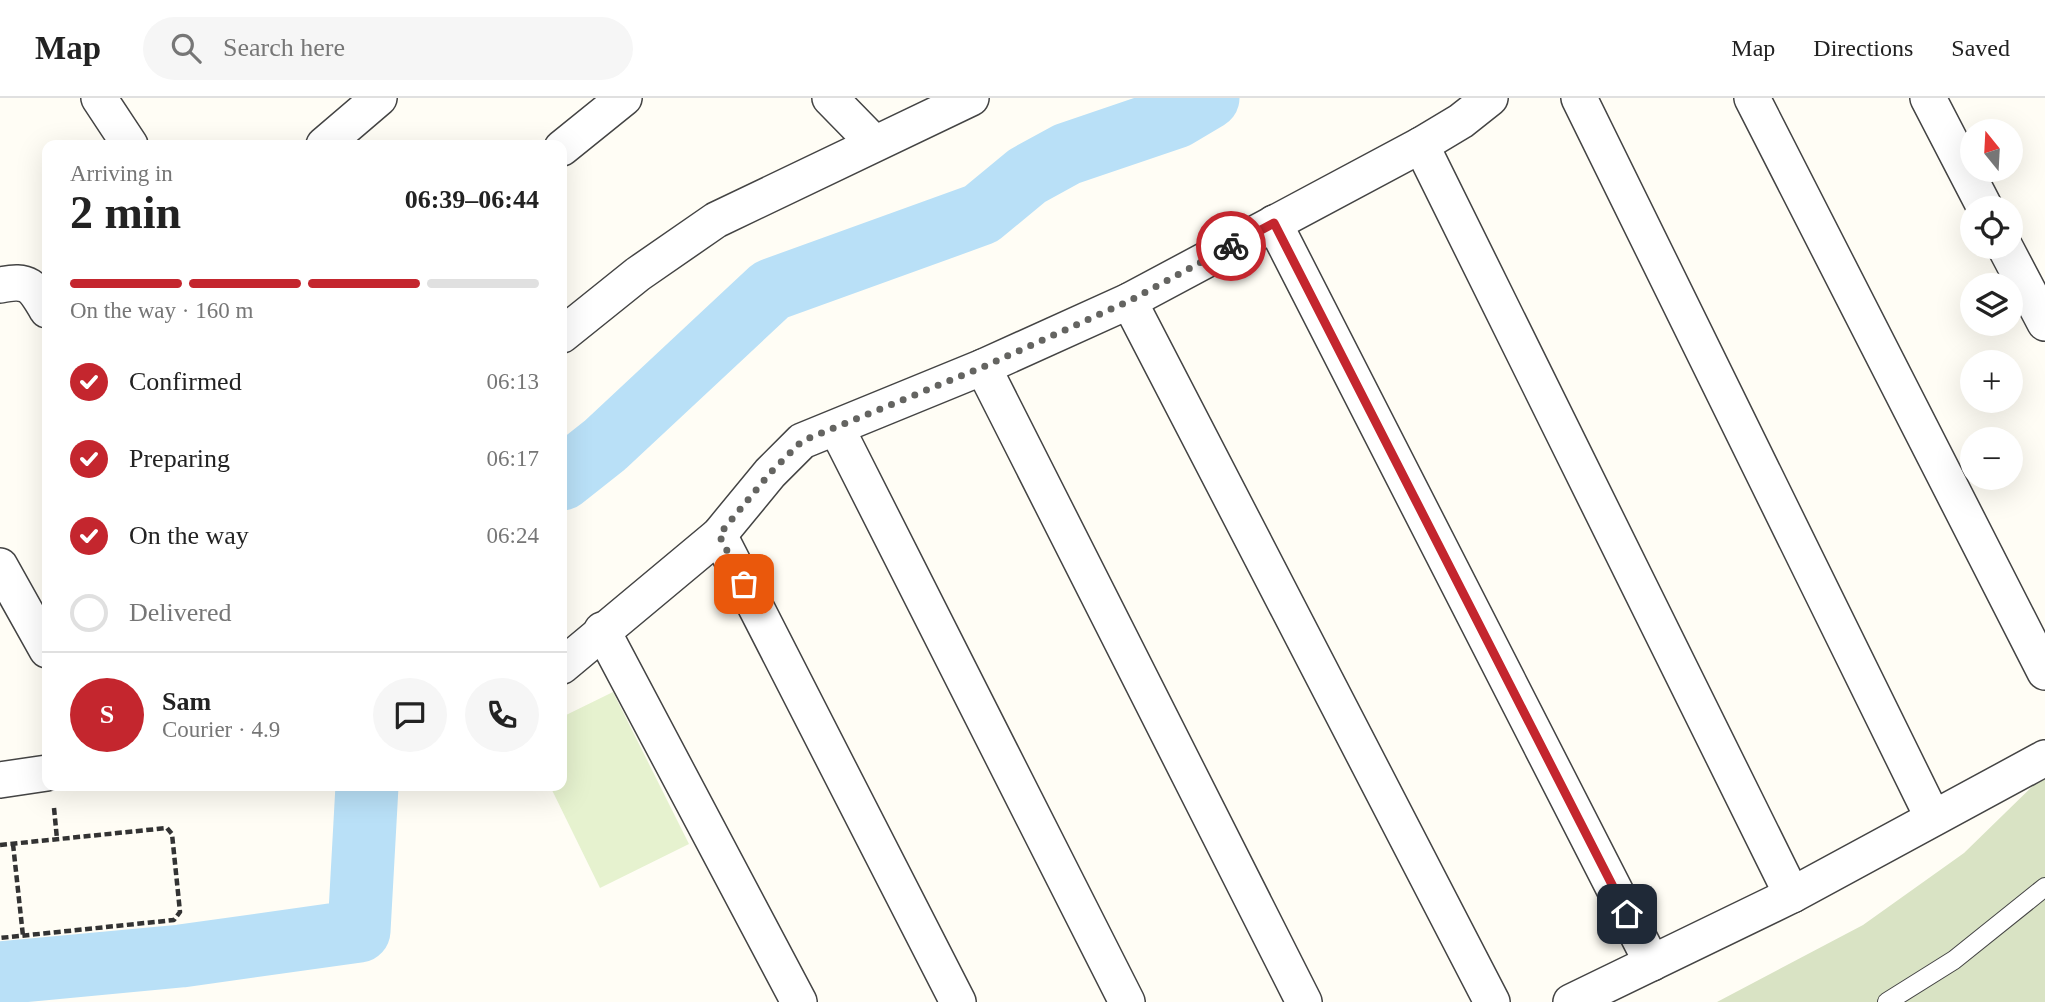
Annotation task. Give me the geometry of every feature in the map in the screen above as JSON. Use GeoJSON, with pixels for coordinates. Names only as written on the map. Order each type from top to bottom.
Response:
{"type":"FeatureCollection","features":[{"type":"Feature","properties":{"kind":"street"},"geometry":{"type":"LineString","coordinates":[[99,98],[127,140]]}},
{"type":"Feature","properties":{"kind":"street"},"geometry":{"type":"LineString","coordinates":[[330,140],[379,98]]}},
{"type":"Feature","properties":{"kind":"street"},"geometry":{"type":"LineString","coordinates":[[567,144],[624,98]]}},
{"type":"Feature","properties":{"kind":"street"},"geometry":{"type":"LineString","coordinates":[[830,98],[874,143]]}},
{"type":"Feature","properties":{"kind":"street"},"geometry":{"type":"LineString","coordinates":[[567,331],[638,274],[716,220],[971,98]]}},
{"type":"Feature","properties":{"kind":"street"},"geometry":{"type":"LineString","coordinates":[[567,662],[719,535],[770,473],[802,441],[837,429],[983,367],[1129,301],[1421,145],[1461,121],[1490,98]]}},
{"type":"Feature","properties":{"kind":"street"},"geometry":{"type":"LineString","coordinates":[[1579,98],[1933,818]]}},
{"type":"Feature","properties":{"kind":"street"},"geometry":{"type":"LineString","coordinates":[[1752,98],[2045,672]]}},
{"type":"Feature","properties":{"kind":"street"},"geometry":{"type":"LineString","coordinates":[[1928,98],[1979,196]]}},
{"type":"Feature","properties":{"kind":"street"},"geometry":{"type":"LineString","coordinates":[[1421,145],[1792,895]]}},
{"type":"Feature","properties":{"kind":"street"},"geometry":{"type":"LineString","coordinates":[[1274,223],[1652,963]]}},
{"type":"Feature","properties":{"kind":"street"},"geometry":{"type":"LineString","coordinates":[[2011,259],[2045,323]]}},
{"type":"Feature","properties":{"kind":"street"},"geometry":{"type":"LineString","coordinates":[[0,285],[19,281],[34,288],[42,302]]}},
{"type":"Feature","properties":{"kind":"street"},"geometry":{"type":"LineString","coordinates":[[1129,301],[1492,1002]]}},
{"type":"Feature","properties":{"kind":"street"},"geometry":{"type":"LineString","coordinates":[[983,367],[1304,1002]]}},
{"type":"Feature","properties":{"kind":"street"},"geometry":{"type":"LineString","coordinates":[[837,429],[1127,1002]]}},
{"type":"Feature","properties":{"kind":"street"},"geometry":{"type":"LineString","coordinates":[[719,535],[958,1002]]}},
{"type":"Feature","properties":{"kind":"street"},"geometry":{"type":"LineString","coordinates":[[0,566],[42,641]]}},
{"type":"Feature","properties":{"kind":"street"},"geometry":{"type":"LineString","coordinates":[[602,630],[799,1002]]}},
{"type":"Feature","properties":{"kind":"street"},"geometry":{"type":"LineString","coordinates":[[1571,1002],[1792,895],[2045,758]]}},
{"type":"Feature","properties":{"kind":"street"},"geometry":{"type":"LineString","coordinates":[[0,780],[42,785]]}},
{"type":"Feature","properties":{"kind":"lane"},"geometry":{"type":"LineString","coordinates":[[1887,1002],[1954,960],[2044,889]]}},
{"type":"Feature","properties":{"kind":"path"},"geometry":{"type":"LineString","coordinates":[[51,791],[57,839]]}},
{"type":"Feature","properties":{"kind":"path"},"geometry":{"type":"LineString","coordinates":[[0,845],[167,828],[172,834],[180,912],[174,920],[0,938]]}},
{"type":"Feature","properties":{"kind":"path"},"geometry":{"type":"LineString","coordinates":[[13,844],[23,936]]}},
{"type":"Feature","properties":{"kind":"green space"},"geometry":{"type":"Polygon","coordinates":[[[613,692],[689,844],[600,888],[552,791],[567,791],[567,715],[613,692]]]}},
{"type":"Feature","properties":{"kind":"green space"},"geometry":{"type":"Polygon","coordinates":[[[2045,774],[2045,1002],[1717,1002],[1863,925],[1964,853],[2045,774]]]}},
{"type":"Feature","properties":{"kind":"waterway"},"geometry":{"type":"LineString","coordinates":[[567,475],[605,445],[771,290],[981,214],[1027,176],[1067,154],[1176,117],[1208,98]]}},
{"type":"Feature","properties":{"kind":"waterway"},"geometry":{"type":"LineString","coordinates":[[0,973],[181,956],[359,931],[367,791]]}},
{"type":"Feature","properties":{"kind":"way so far"},"geometry":{"type":"LineString","coordinates":[[744,584],[719,535],[770,473],[802,441],[837,429],[983,367],[1129,301],[1231,246]]}},
{"type":"Feature","properties":{"kind":"route"},"geometry":{"type":"LineString","coordinates":[[1231,246],[1274,223],[1627,914]]}}]}
